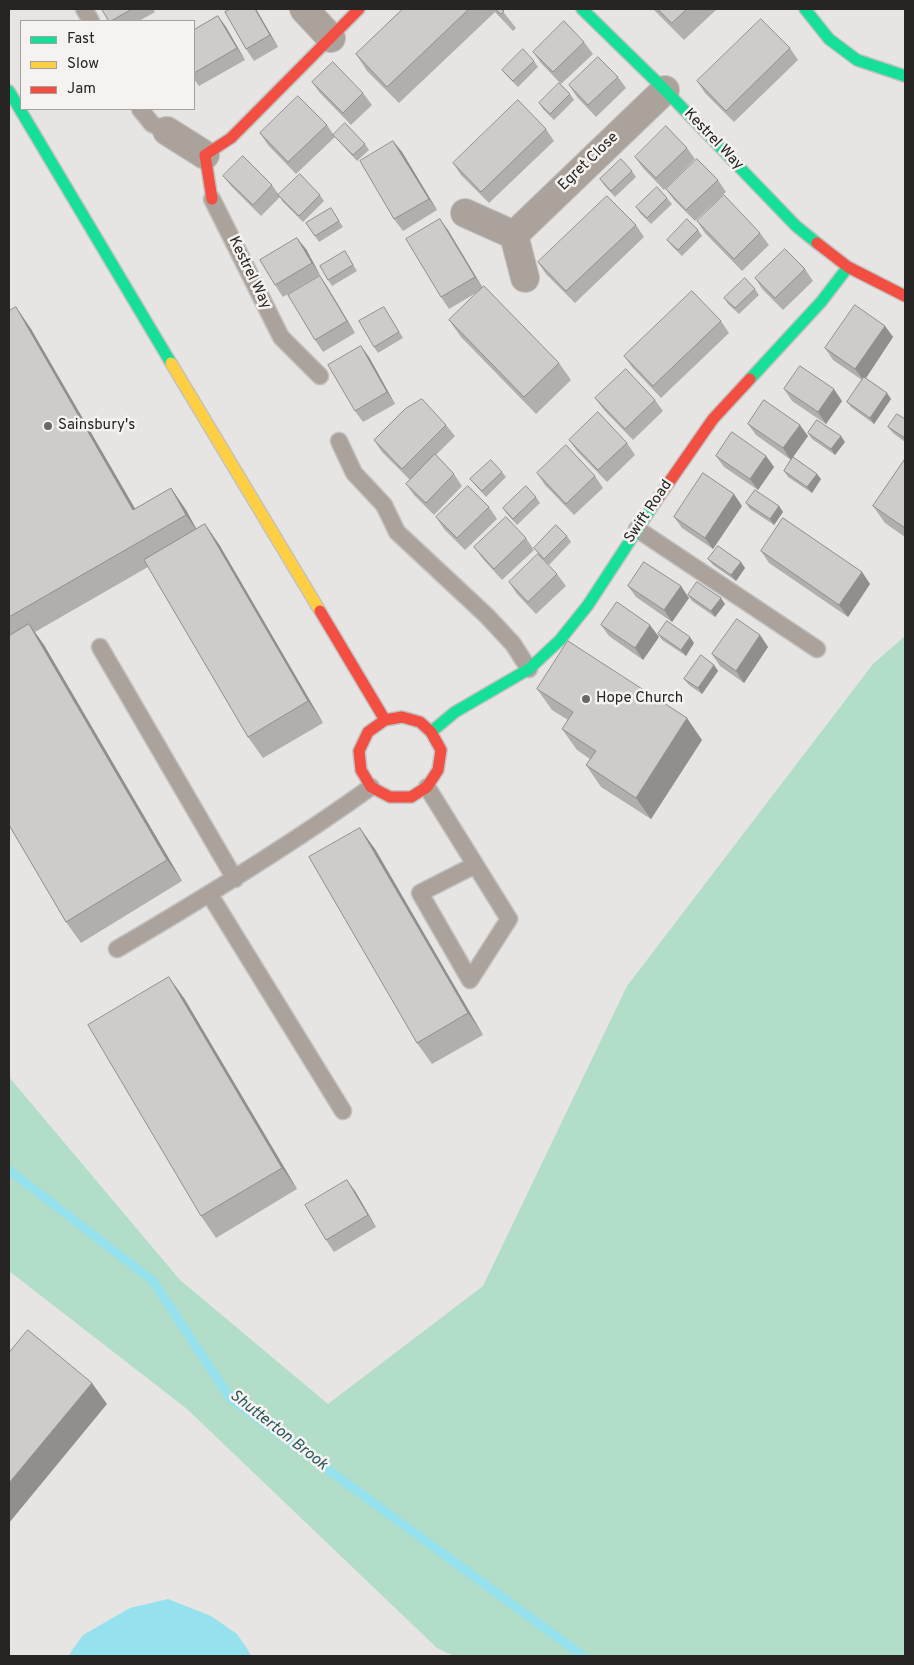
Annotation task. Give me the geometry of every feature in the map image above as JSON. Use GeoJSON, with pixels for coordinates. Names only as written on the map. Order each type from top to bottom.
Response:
{"type":"FeatureCollection","features":[{"type":"Feature","properties":{"kind":"street"},"geometry":{"type":"LineString","coordinates":[[304,9],[330,38]]}},
{"type":"Feature","properties":{"kind":"street"},"geometry":{"type":"LineString","coordinates":[[167,131],[205,155],[231,138],[359,9]]}},
{"type":"Feature","properties":{"kind":"street","name":"Kestrel Way"},"geometry":{"type":"LineString","coordinates":[[582,9],[665,90],[796,226],[848,267],[905,296]]}},
{"type":"Feature","properties":{"kind":"street"},"geometry":{"type":"LineString","coordinates":[[805,9],[829,39],[857,60],[905,76]]}},
{"type":"Feature","properties":{"kind":"street","name":"Egret Close"},"geometry":{"type":"LineString","coordinates":[[514,235],[665,90]]}},
{"type":"Feature","properties":{"kind":"street"},"geometry":{"type":"LineString","coordinates":[[9,91],[20,109]]}},
{"type":"Feature","properties":{"kind":"street"},"geometry":{"type":"LineString","coordinates":[[20,110],[385,720]]}},
{"type":"Feature","properties":{"kind":"street","name":"Kestrel Way"},"geometry":{"type":"LineString","coordinates":[[205,155],[212,199]]}},
{"type":"Feature","properties":{"kind":"street"},"geometry":{"type":"LineString","coordinates":[[465,213],[514,235],[525,278]]}},
{"type":"Feature","properties":{"kind":"street","name":"Swift Road"},"geometry":{"type":"LineString","coordinates":[[431,732],[455,712],[529,668],[560,640],[588,605],[713,419],[821,302],[848,267]]}},
{"type":"Feature","properties":{"kind":"street"},"geometry":{"type":"LineString","coordinates":[[402,717],[420,722],[431,732],[441,750],[438,770],[428,787],[411,797],[390,798],[371,786],[361,770],[359,751],[368,732],[385,720],[402,717]]}},
{"type":"Feature","properties":{"kind":"lane"},"geometry":{"type":"LineString","coordinates":[[84,9],[90,20]]}},
{"type":"Feature","properties":{"kind":"lane"},"geometry":{"type":"LineString","coordinates":[[141,110],[152,124],[167,131]]}},
{"type":"Feature","properties":{"kind":"lane","name":"Kestrel Way"},"geometry":{"type":"LineString","coordinates":[[212,199],[281,337],[320,376]]}},
{"type":"Feature","properties":{"kind":"lane"},"geometry":{"type":"LineString","coordinates":[[339,441],[354,473],[384,505],[397,532],[487,616],[513,644],[529,668]]}},
{"type":"Feature","properties":{"kind":"lane"},"geometry":{"type":"LineString","coordinates":[[637,530],[817,649]]}},
{"type":"Feature","properties":{"kind":"lane"},"geometry":{"type":"LineString","coordinates":[[100,647],[235,879]]}},
{"type":"Feature","properties":{"kind":"lane"},"geometry":{"type":"LineString","coordinates":[[117,949],[235,879],[319,824],[371,786]]}},
{"type":"Feature","properties":{"kind":"lane"},"geometry":{"type":"LineString","coordinates":[[428,787],[509,919],[470,980],[420,893],[475,866]]}},
{"type":"Feature","properties":{"kind":"lane"},"geometry":{"type":"LineString","coordinates":[[210,895],[343,1111]]}},
{"type":"Feature","properties":{"kind":"green space"},"geometry":{"type":"Polygon","coordinates":[[[905,636],[905,1656],[454,1656],[437,1648],[187,1409],[9,1271],[9,1077],[180,1280],[328,1404],[483,1286],[627,986],[873,664],[905,636]]]}},
{"type":"Feature","properties":{"kind":"water"},"geometry":{"type":"Polygon","coordinates":[[[168,1599],[211,1616],[237,1634],[252,1656],[68,1656],[83,1635],[130,1608],[168,1599]]]}},
{"type":"Feature","properties":{"kind":"building"},"geometry":{"type":"Polygon","coordinates":[[[102,9],[132,9],[113,20],[108,20],[102,9]]]}},
{"type":"Feature","properties":{"kind":"building"},"geometry":{"type":"Polygon","coordinates":[[[231,9],[255,9],[270,35],[246,49],[225,12],[231,9]]]}},
{"type":"Feature","properties":{"kind":"building"},"geometry":{"type":"Polygon","coordinates":[[[403,9],[469,9],[387,87],[356,54],[403,9]]]}},
{"type":"Feature","properties":{"kind":"building"},"geometry":{"type":"Polygon","coordinates":[[[496,9],[501,9],[504,11],[501,14],[496,9]]]}},
{"type":"Feature","properties":{"kind":"building"},"geometry":{"type":"Polygon","coordinates":[[[658,9],[687,9],[672,23],[658,9]]]}},
{"type":"Feature","properties":{"kind":"building"},"geometry":{"type":"Polygon","coordinates":[[[218,16],[237,48],[195,72],[195,29],[218,16]]]}},
{"type":"Feature","properties":{"kind":"building"},"geometry":{"type":"Polygon","coordinates":[[[761,19],[790,48],[726,111],[697,81],[761,19]]]}},
{"type":"Feature","properties":{"kind":"building"},"geometry":{"type":"Polygon","coordinates":[[[564,21],[584,42],[553,72],[533,52],[564,21]]]}},
{"type":"Feature","properties":{"kind":"building"},"geometry":{"type":"Polygon","coordinates":[[[523,49],[534,61],[513,81],[502,70],[523,49]]]}},
{"type":"Feature","properties":{"kind":"building"},"geometry":{"type":"Polygon","coordinates":[[[598,57],[618,77],[588,105],[569,85],[598,57]]]}},
{"type":"Feature","properties":{"kind":"building"},"geometry":{"type":"Polygon","coordinates":[[[333,62],[363,93],[343,113],[312,82],[333,62]]]}},
{"type":"Feature","properties":{"kind":"building"},"geometry":{"type":"Polygon","coordinates":[[[559,83],[570,94],[550,114],[539,103],[559,83]]]}},
{"type":"Feature","properties":{"kind":"building"},"geometry":{"type":"Polygon","coordinates":[[[298,96],[327,125],[288,162],[260,133],[298,96]]]}},
{"type":"Feature","properties":{"kind":"building"},"geometry":{"type":"Polygon","coordinates":[[[518,100],[546,129],[481,192],[453,163],[518,100]]]}},
{"type":"Feature","properties":{"kind":"building"},"geometry":{"type":"Polygon","coordinates":[[[345,123],[365,144],[353,155],[333,135],[345,123]]]}},
{"type":"Feature","properties":{"kind":"building"},"geometry":{"type":"Polygon","coordinates":[[[666,126],[687,148],[656,178],[635,157],[666,126]]]}},
{"type":"Feature","properties":{"kind":"building"},"geometry":{"type":"Polygon","coordinates":[[[393,141],[429,199],[394,219],[360,161],[393,141]]]}},
{"type":"Feature","properties":{"kind":"building"},"geometry":{"type":"Polygon","coordinates":[[[243,156],[272,185],[253,205],[223,176],[243,156]]]}},
{"type":"Feature","properties":{"kind":"building"},"geometry":{"type":"Polygon","coordinates":[[[621,159],[632,171],[611,191],[600,179],[621,159]]]}},
{"type":"Feature","properties":{"kind":"building"},"geometry":{"type":"Polygon","coordinates":[[[697,159],[718,180],[686,210],[666,189],[697,159]]]}},
{"type":"Feature","properties":{"kind":"building"},"geometry":{"type":"Polygon","coordinates":[[[300,174],[320,195],[299,216],[278,195],[300,174]]]}},
{"type":"Feature","properties":{"kind":"building"},"geometry":{"type":"Polygon","coordinates":[[[657,187],[667,198],[647,218],[636,207],[657,187]]]}},
{"type":"Feature","properties":{"kind":"building"},"geometry":{"type":"Polygon","coordinates":[[[724,195],[760,233],[734,259],[697,221],[724,195]]]}},
{"type":"Feature","properties":{"kind":"building"},"geometry":{"type":"Polygon","coordinates":[[[607,196],[636,225],[566,291],[538,262],[607,196]]]}},
{"type":"Feature","properties":{"kind":"building"},"geometry":{"type":"Polygon","coordinates":[[[331,208],[339,221],[315,236],[306,223],[331,208]]]}},
{"type":"Feature","properties":{"kind":"building"},"geometry":{"type":"Polygon","coordinates":[[[440,219],[475,277],[441,297],[406,239],[440,219]]]}},
{"type":"Feature","properties":{"kind":"building"},"geometry":{"type":"Polygon","coordinates":[[[687,219],[698,230],[678,250],[667,240],[687,219]]]}},
{"type":"Feature","properties":{"kind":"building"},"geometry":{"type":"Polygon","coordinates":[[[297,238],[312,263],[275,285],[260,260],[297,238]]]}},
{"type":"Feature","properties":{"kind":"building"},"geometry":{"type":"Polygon","coordinates":[[[785,249],[805,269],[775,298],[755,278],[785,249]]]}},
{"type":"Feature","properties":{"kind":"building"},"geometry":{"type":"Polygon","coordinates":[[[345,251],[353,265],[328,280],[320,266],[345,251]]]}},
{"type":"Feature","properties":{"kind":"building"},"geometry":{"type":"Polygon","coordinates":[[[320,276],[347,321],[315,340],[288,295],[320,276]]]}},
{"type":"Feature","properties":{"kind":"building"},"geometry":{"type":"Polygon","coordinates":[[[745,278],[755,289],[735,308],[724,298],[745,278]]]}},
{"type":"Feature","properties":{"kind":"building"},"geometry":{"type":"Polygon","coordinates":[[[484,286],[559,363],[524,397],[449,320],[484,286]]]}},
{"type":"Feature","properties":{"kind":"building"},"geometry":{"type":"Polygon","coordinates":[[[692,291],[721,321],[653,386],[624,356],[692,291]]]}},
{"type":"Feature","properties":{"kind":"building"},"geometry":{"type":"Polygon","coordinates":[[[855,305],[885,326],[855,369],[825,348],[855,305]]]}},
{"type":"Feature","properties":{"kind":"building","name":"Sainsbury's"},"geometry":{"type":"Polygon","coordinates":[[[16,307],[133,510],[171,488],[186,515],[9,617],[9,311],[16,307]]]}},
{"type":"Feature","properties":{"kind":"building"},"geometry":{"type":"Polygon","coordinates":[[[384,307],[399,332],[374,347],[359,321],[384,307]]]}},
{"type":"Feature","properties":{"kind":"building"},"geometry":{"type":"Polygon","coordinates":[[[361,346],[387,392],[355,411],[328,365],[361,346]]]}},
{"type":"Feature","properties":{"kind":"building"},"geometry":{"type":"Polygon","coordinates":[[[800,366],[834,389],[818,412],[784,389],[800,366]]]}},
{"type":"Feature","properties":{"kind":"building"},"geometry":{"type":"Polygon","coordinates":[[[626,369],[655,400],[625,429],[595,398],[626,369]]]}},
{"type":"Feature","properties":{"kind":"building"},"geometry":{"type":"Polygon","coordinates":[[[864,377],[887,393],[870,418],[847,402],[864,377]]]}},
{"type":"Feature","properties":{"kind":"building"},"geometry":{"type":"Polygon","coordinates":[[[422,399],[446,425],[402,469],[374,440],[405,409],[422,399]]]}},
{"type":"Feature","properties":{"kind":"building"},"geometry":{"type":"Polygon","coordinates":[[[764,400],[800,425],[783,448],[748,424],[764,400]]]}},
{"type":"Feature","properties":{"kind":"building"},"geometry":{"type":"Polygon","coordinates":[[[598,412],[627,443],[598,470],[569,440],[598,412]]]}},
{"type":"Feature","properties":{"kind":"building"},"geometry":{"type":"Polygon","coordinates":[[[897,414],[905,419],[905,438],[888,427],[897,414]]]}},
{"type":"Feature","properties":{"kind":"building"},"geometry":{"type":"Polygon","coordinates":[[[817,420],[841,436],[831,449],[808,433],[817,420]]]}},
{"type":"Feature","properties":{"kind":"building"},"geometry":{"type":"Polygon","coordinates":[[[732,432],[766,456],[750,479],[716,456],[732,432]]]}},
{"type":"Feature","properties":{"kind":"building"},"geometry":{"type":"Polygon","coordinates":[[[566,445],[595,476],[566,504],[537,473],[566,445]]]}},
{"type":"Feature","properties":{"kind":"building"},"geometry":{"type":"Polygon","coordinates":[[[435,454],[454,474],[426,503],[406,484],[435,454]]]}},
{"type":"Feature","properties":{"kind":"building"},"geometry":{"type":"Polygon","coordinates":[[[793,457],[817,474],[807,487],[784,471],[793,457]]]}},
{"type":"Feature","properties":{"kind":"building"},"geometry":{"type":"Polygon","coordinates":[[[905,459],[905,528],[873,506],[905,459]]]}},
{"type":"Feature","properties":{"kind":"building"},"geometry":{"type":"Polygon","coordinates":[[[491,460],[502,472],[482,491],[470,479],[491,460]]]}},
{"type":"Feature","properties":{"kind":"building"},"geometry":{"type":"Polygon","coordinates":[[[703,473],[734,494],[705,538],[674,517],[703,473]]]}},
{"type":"Feature","properties":{"kind":"building"},"geometry":{"type":"Polygon","coordinates":[[[468,486],[489,507],[457,538],[436,517],[468,486]]]}},
{"type":"Feature","properties":{"kind":"building"},"geometry":{"type":"Polygon","coordinates":[[[526,486],[536,497],[513,519],[503,508],[526,486]]]}},
{"type":"Feature","properties":{"kind":"building"},"geometry":{"type":"Polygon","coordinates":[[[755,490],[779,506],[770,519],[746,503],[755,490]]]}},
{"type":"Feature","properties":{"kind":"building"},"geometry":{"type":"Polygon","coordinates":[[[506,517],[526,538],[494,569],[474,547],[506,517]]]}},
{"type":"Feature","properties":{"kind":"building"},"geometry":{"type":"Polygon","coordinates":[[[783,518],[862,572],[839,605],[761,551],[783,518]]]}},
{"type":"Feature","properties":{"kind":"building"},"geometry":{"type":"Polygon","coordinates":[[[205,524],[308,701],[248,737],[144,560],[205,524]]]}},
{"type":"Feature","properties":{"kind":"building"},"geometry":{"type":"Polygon","coordinates":[[[556,525],[567,536],[544,559],[534,548],[556,525]]]}},
{"type":"Feature","properties":{"kind":"building"},"geometry":{"type":"Polygon","coordinates":[[[718,546],[741,562],[731,575],[708,559],[718,546]]]}},
{"type":"Feature","properties":{"kind":"building"},"geometry":{"type":"Polygon","coordinates":[[[538,554],[557,574],[528,602],[509,582],[538,554]]]}},
{"type":"Feature","properties":{"kind":"building"},"geometry":{"type":"Polygon","coordinates":[[[644,562],[681,586],[664,610],[628,586],[644,562]]]}},
{"type":"Feature","properties":{"kind":"building"},"geometry":{"type":"Polygon","coordinates":[[[697,582],[721,598],[711,611],[688,595],[697,582]]]}},
{"type":"Feature","properties":{"kind":"building"},"geometry":{"type":"Polygon","coordinates":[[[617,602],[650,625],[635,648],[601,625],[617,602]]]}},
{"type":"Feature","properties":{"kind":"building"},"geometry":{"type":"Polygon","coordinates":[[[737,619],[760,635],[736,671],[712,654],[737,619]]]}},
{"type":"Feature","properties":{"kind":"building"},"geometry":{"type":"Polygon","coordinates":[[[667,621],[690,637],[681,650],[658,634],[667,621]]]}},
{"type":"Feature","properties":{"kind":"building"},"geometry":{"type":"Polygon","coordinates":[[[29,624],[167,860],[66,922],[9,825],[9,636],[29,624]]]}},
{"type":"Feature","properties":{"kind":"building"},"geometry":{"type":"Polygon","coordinates":[[[568,641],[687,718],[636,798],[586,765],[596,751],[562,729],[573,712],[537,689],[568,641]]]}},
{"type":"Feature","properties":{"kind":"building"},"geometry":{"type":"Polygon","coordinates":[[[701,655],[714,665],[698,688],[684,679],[701,655]]]}},
{"type":"Feature","properties":{"kind":"building"},"geometry":{"type":"Polygon","coordinates":[[[360,828],[468,1013],[417,1043],[309,857],[360,828]]]}},
{"type":"Feature","properties":{"kind":"building"},"geometry":{"type":"Polygon","coordinates":[[[169,977],[282,1168],[201,1216],[88,1025],[169,977]]]}},
{"type":"Feature","properties":{"kind":"building"},"geometry":{"type":"Polygon","coordinates":[[[347,1180],[368,1215],[326,1240],[305,1205],[347,1180]]]}},
{"type":"Feature","properties":{"kind":"building"},"geometry":{"type":"Polygon","coordinates":[[[28,1330],[92,1383],[9,1483],[9,1353],[28,1330]]]}},
{"type":"Feature","properties":{"kind":"waterway","name":"Shutterton Brook"},"geometry":{"type":"LineString","coordinates":[[9,1170],[153,1281],[230,1398],[583,1656]]}},
{"type":"Feature","properties":{"kind":"traffic: fast"},"geometry":{"type":"LineString","coordinates":[[582,9],[665,90],[796,226],[817,243]]}},
{"type":"Feature","properties":{"kind":"traffic: fast"},"geometry":{"type":"LineString","coordinates":[[805,9],[829,39],[857,60],[905,76]]}},
{"type":"Feature","properties":{"kind":"traffic: fast"},"geometry":{"type":"LineString","coordinates":[[9,91],[20,109]]}},
{"type":"Feature","properties":{"kind":"traffic: fast"},"geometry":{"type":"LineString","coordinates":[[20,110],[171,363]]}},
{"type":"Feature","properties":{"kind":"traffic: fast"},"geometry":{"type":"LineString","coordinates":[[750,379],[821,302],[848,267]]}},
{"type":"Feature","properties":{"kind":"traffic: fast"},"geometry":{"type":"LineString","coordinates":[[431,732],[455,712],[529,669],[560,640],[588,605],[654,504]]}},
{"type":"Feature","properties":{"kind":"traffic: slow"},"geometry":{"type":"LineString","coordinates":[[171,363],[320,611]]}},
{"type":"Feature","properties":{"kind":"traffic: jam"},"geometry":{"type":"LineString","coordinates":[[212,199],[205,155],[231,138],[359,9]]}},
{"type":"Feature","properties":{"kind":"traffic: jam"},"geometry":{"type":"LineString","coordinates":[[817,243],[848,267],[905,296]]}},
{"type":"Feature","properties":{"kind":"traffic: jam"},"geometry":{"type":"LineString","coordinates":[[654,504],[713,419],[750,379]]}},
{"type":"Feature","properties":{"kind":"traffic: jam"},"geometry":{"type":"LineString","coordinates":[[320,611],[385,720]]}},
{"type":"Feature","properties":{"kind":"traffic: jam"},"geometry":{"type":"LineString","coordinates":[[402,717],[420,722],[431,732],[441,750],[438,770],[427,787],[411,797],[390,797],[371,787],[361,770],[359,751],[368,732],[385,720],[402,717]]}},
{"type":"Feature","properties":{"kind":"place","name":"Sainsbury's"},"geometry":{"type":"Point","coordinates":[48,426]}},
{"type":"Feature","properties":{"kind":"place","name":"Hope Church"},"geometry":{"type":"Point","coordinates":[586,699]}}]}
